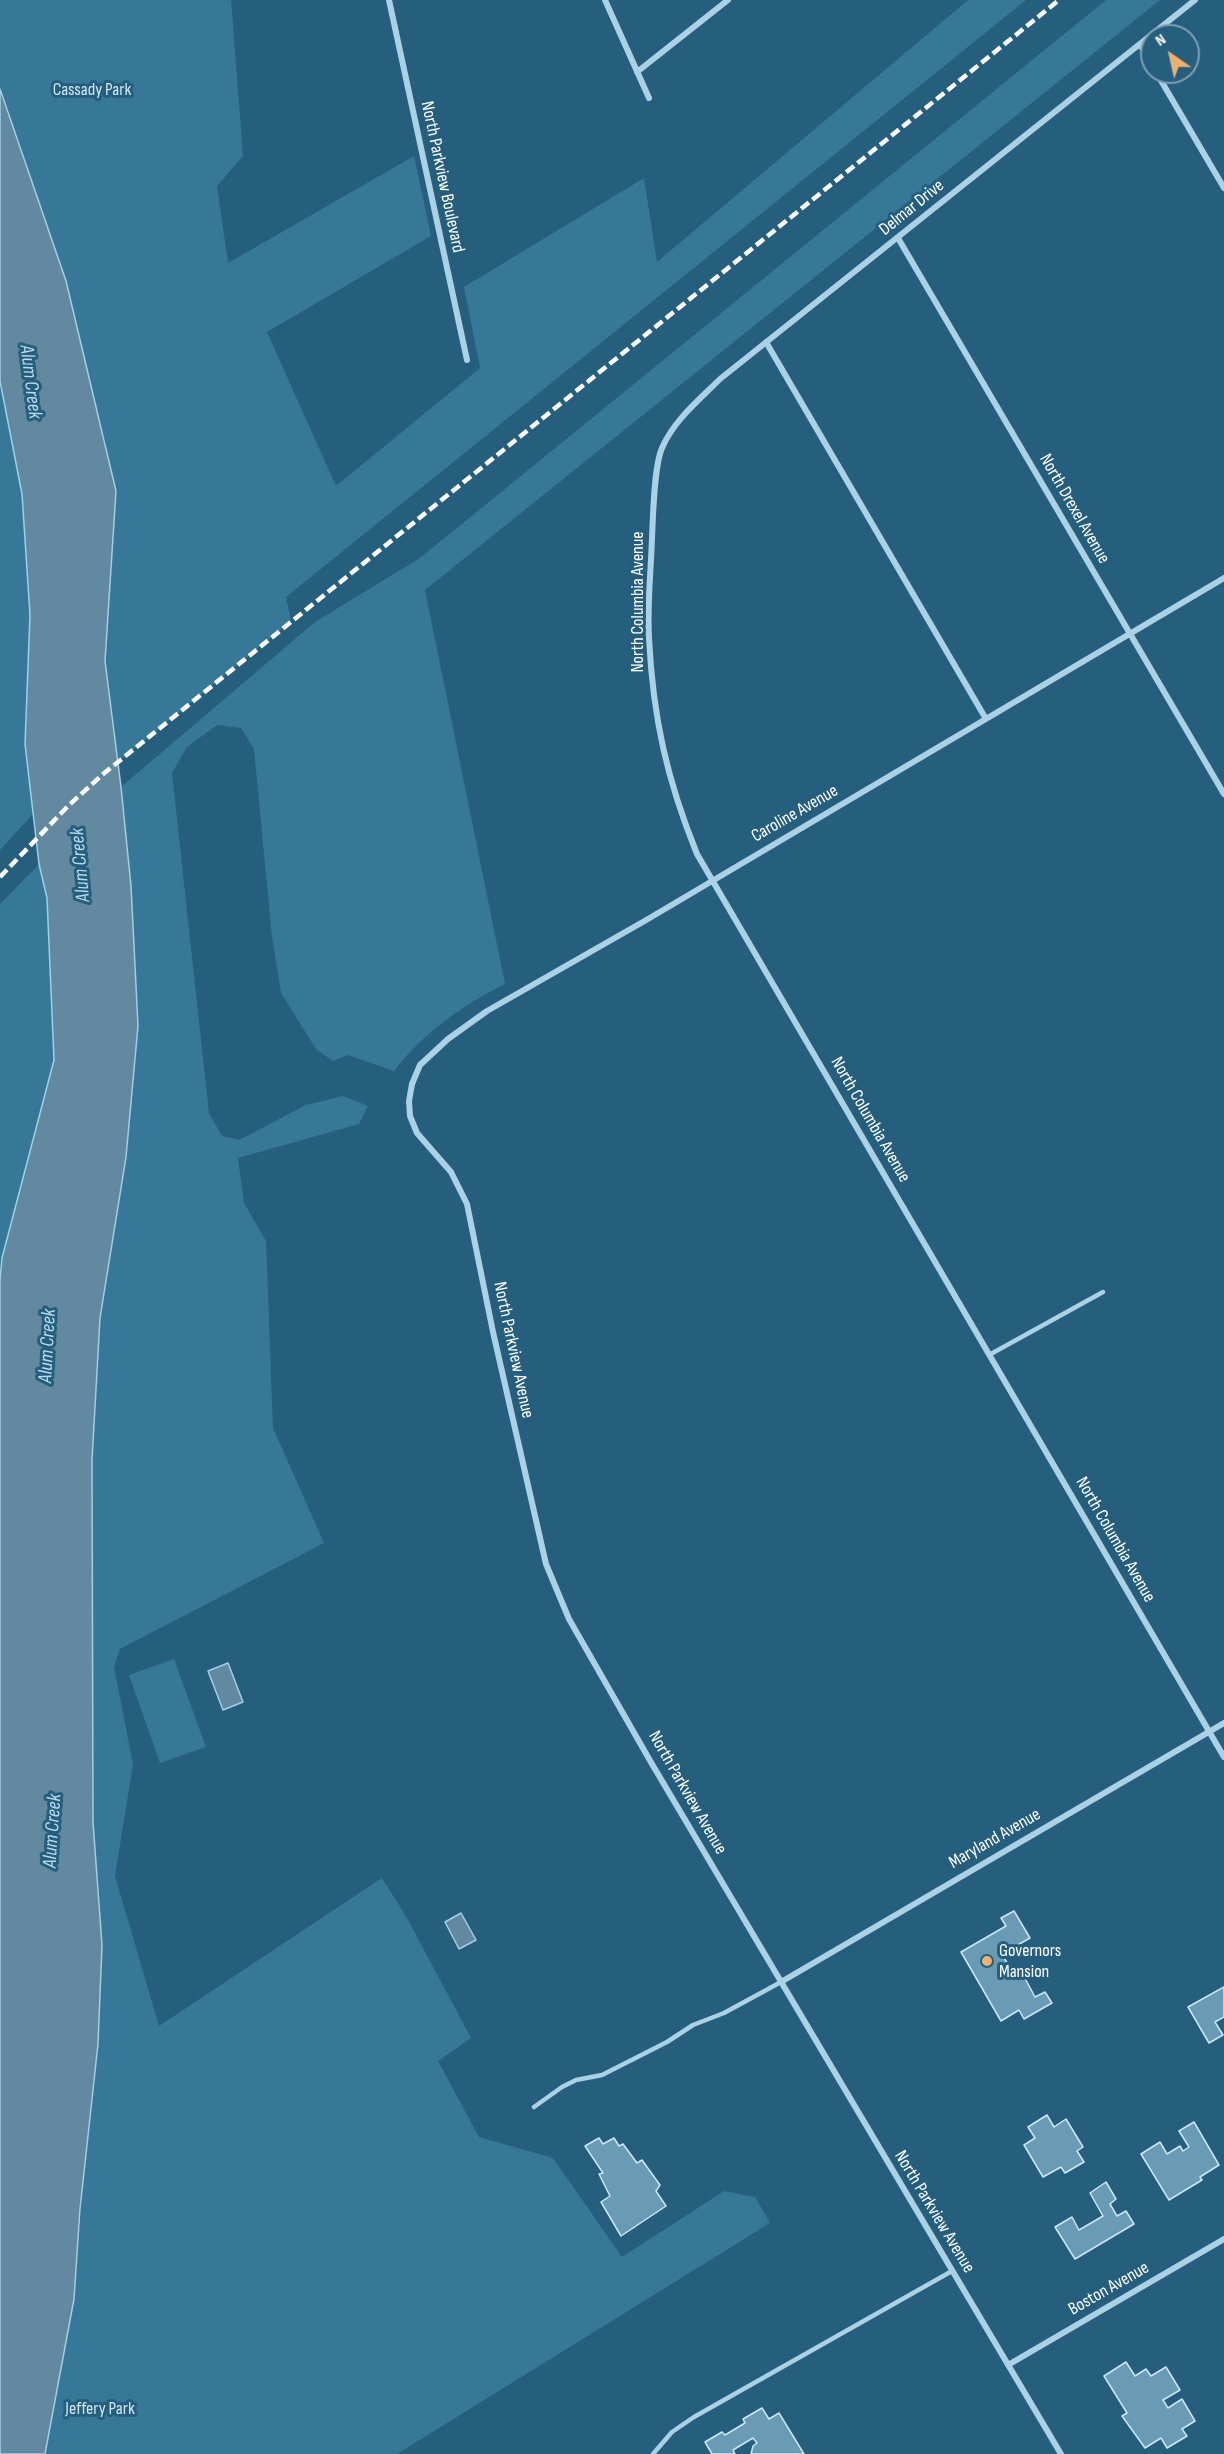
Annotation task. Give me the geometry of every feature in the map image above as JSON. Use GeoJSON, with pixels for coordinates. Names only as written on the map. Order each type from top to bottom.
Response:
{"type":"FeatureCollection","features":[{"type":"Feature","properties":{"kind":"street","name":"North Parkview Boulevard"},"geometry":{"type":"LineString","coordinates":[[389,0],[467,360]]}},
{"type":"Feature","properties":{"kind":"street"},"geometry":{"type":"LineString","coordinates":[[606,0],[649,98]]}},
{"type":"Feature","properties":{"kind":"street"},"geometry":{"type":"LineString","coordinates":[[637,72],[728,0]]}},
{"type":"Feature","properties":{"kind":"street","name":"Delmar Drive"},"geometry":{"type":"LineString","coordinates":[[1165,24],[1195,0]]}},
{"type":"Feature","properties":{"kind":"street","name":"Delmar Drive"},"geometry":{"type":"LineString","coordinates":[[660,450],[672,428],[720,379],[1140,44]]}},
{"type":"Feature","properties":{"kind":"street"},"geometry":{"type":"LineString","coordinates":[[1163,84],[1224,188]]}},
{"type":"Feature","properties":{"kind":"street","name":"North Drexel Avenue"},"geometry":{"type":"LineString","coordinates":[[898,238],[1224,794]]}},
{"type":"Feature","properties":{"kind":"street"},"geometry":{"type":"LineString","coordinates":[[766,342],[986,719]]}},
{"type":"Feature","properties":{"kind":"street","name":"North Columbia Avenue"},"geometry":{"type":"LineString","coordinates":[[660,450],[654,500],[649,636],[654,704],[665,764],[697,854],[1224,1757]]}},
{"type":"Feature","properties":{"kind":"street","name":"Caroline Avenue"},"geometry":{"type":"LineString","coordinates":[[409,1101],[412,1084],[420,1065],[441,1045],[486,1011],[712,881],[1224,578]]}},
{"type":"Feature","properties":{"kind":"street","name":"North Parkview Avenue"},"geometry":{"type":"LineString","coordinates":[[409,1101],[410,1116],[417,1133],[451,1172],[467,1204],[546,1564],[569,1619],[1061,2454]]}},
{"type":"Feature","properties":{"kind":"street","name":"Maryland Avenue"},"geometry":{"type":"LineString","coordinates":[[781,1982],[1224,1723]]}},
{"type":"Feature","properties":{"kind":"street","name":"Boston Avenue"},"geometry":{"type":"LineString","coordinates":[[1008,2365],[1224,2239]]}},
{"type":"Feature","properties":{"kind":"lane"},"geometry":{"type":"LineString","coordinates":[[989,1355],[1103,1292]]}},
{"type":"Feature","properties":{"kind":"lane"},"geometry":{"type":"LineString","coordinates":[[534,2107],[562,2087],[576,2080],[602,2076],[667,2042],[693,2025],[724,2013],[781,1982]]}},
{"type":"Feature","properties":{"kind":"lane"},"geometry":{"type":"LineString","coordinates":[[653,2454],[672,2432],[694,2416],[952,2271]]}},
{"type":"Feature","properties":{"kind":"green space","name":"Cassady Park"},"geometry":{"type":"Polygon","coordinates":[[[0,0],[231,0],[243,156],[217,186],[228,263],[414,156],[431,236],[267,332],[336,486],[480,368],[464,287],[644,178],[657,262],[968,0],[1026,0],[286,597],[291,621],[116,764],[105,661],[116,491],[66,281],[0,89],[0,0]]]}},
{"type":"Feature","properties":{"kind":"green space","name":"Jeffery Park"},"geometry":{"type":"Polygon","coordinates":[[[1106,0],[1160,0],[425,590],[505,984],[474,1001],[445,1021],[418,1044],[394,1071],[348,1055],[333,1061],[316,1049],[281,993],[272,937],[254,749],[241,728],[217,725],[187,747],[172,773],[209,1113],[222,1136],[239,1140],[306,1105],[343,1096],[368,1106],[359,1124],[238,1158],[244,1203],[266,1241],[273,1428],[324,1543],[120,1649],[114,1667],[133,1764],[115,1876],[159,2026],[382,1878],[407,1918],[471,2038],[438,2061],[479,2137],[553,2158],[622,2257],[724,2191],[755,2197],[770,2223],[397,2454],[45,2454],[74,2299],[102,1945],[93,1822],[92,1460],[100,1318],[126,1157],[138,1026],[131,886],[121,787],[315,622],[420,558],[1106,0]]]}},
{"type":"Feature","properties":{"kind":"green space"},"geometry":{"type":"Polygon","coordinates":[[[0,381],[22,494],[30,615],[25,744],[33,814],[0,850],[0,381]]]}},
{"type":"Feature","properties":{"kind":"green space"},"geometry":{"type":"Polygon","coordinates":[[[39,864],[47,898],[54,1060],[2,1258],[0,1280],[0,904],[39,864]]]}},
{"type":"Feature","properties":{"kind":"green space"},"geometry":{"type":"Polygon","coordinates":[[[174,1659],[206,1747],[160,1763],[129,1675],[174,1659]]]}},
{"type":"Feature","properties":{"kind":"water","name":"Alum Creek"},"geometry":{"type":"Polygon","coordinates":[[[0,89],[66,281],[116,491],[105,661],[131,886],[138,1026],[126,1157],[100,1318],[92,1460],[93,1822],[102,1945],[98,2044],[80,2209],[74,2299],[45,2454],[0,2454],[0,1280],[2,1258],[54,1060],[47,898],[39,864],[25,744],[30,615],[22,494],[0,381],[0,89]]]}},
{"type":"Feature","properties":{"kind":"water"},"geometry":{"type":"Polygon","coordinates":[[[228,1663],[243,1702],[223,1710],[208,1671],[228,1663]]]}},
{"type":"Feature","properties":{"kind":"water"},"geometry":{"type":"Polygon","coordinates":[[[461,1913],[476,1940],[459,1949],[445,1922],[461,1913]]]}},
{"type":"Feature","properties":{"kind":"building","name":"Governors Mansion"},"geometry":{"type":"Polygon","coordinates":[[[1014,1911],[1030,1938],[1002,1954],[1013,1973],[1020,1969],[1035,1997],[1045,1992],[1052,2003],[1024,2019],[1019,2010],[1001,2021],[961,1952],[1006,1926],[1001,1918],[1014,1911]]]}},
{"type":"Feature","properties":{"kind":"building"},"geometry":{"type":"Polygon","coordinates":[[[1224,1987],[1224,2017],[1215,2022],[1223,2035],[1209,2043],[1188,2007],[1224,1987]]]}},
{"type":"Feature","properties":{"kind":"building"},"geometry":{"type":"Polygon","coordinates":[[[1047,2115],[1054,2127],[1066,2119],[1083,2147],[1077,2151],[1084,2162],[1065,2173],[1061,2167],[1043,2177],[1024,2145],[1035,2138],[1028,2127],[1047,2115]]]}},
{"type":"Feature","properties":{"kind":"building"},"geometry":{"type":"Polygon","coordinates":[[[1194,2122],[1219,2165],[1200,2177],[1202,2180],[1169,2200],[1141,2154],[1160,2142],[1167,2154],[1180,2146],[1183,2151],[1189,2147],[1179,2131],[1194,2122]]]}},
{"type":"Feature","properties":{"kind":"building"},"geometry":{"type":"Polygon","coordinates":[[[599,2138],[603,2144],[614,2138],[619,2146],[623,2144],[637,2163],[642,2160],[660,2185],[656,2191],[666,2206],[621,2236],[601,2202],[610,2196],[599,2174],[603,2173],[585,2146],[599,2138]]]}},
{"type":"Feature","properties":{"kind":"building"},"geometry":{"type":"Polygon","coordinates":[[[1106,2182],[1116,2199],[1110,2204],[1117,2216],[1126,2211],[1134,2224],[1075,2259],[1055,2227],[1072,2217],[1079,2230],[1103,2216],[1090,2193],[1106,2182]]]}},
{"type":"Feature","properties":{"kind":"building"},"geometry":{"type":"Polygon","coordinates":[[[1126,2362],[1135,2376],[1146,2369],[1151,2376],[1166,2367],[1180,2390],[1163,2400],[1168,2408],[1182,2399],[1195,2421],[1182,2429],[1187,2436],[1167,2448],[1161,2438],[1145,2448],[1122,2416],[1127,2413],[1104,2376],[1126,2362]]]}},
{"type":"Feature","properties":{"kind":"building"},"geometry":{"type":"Polygon","coordinates":[[[762,2408],[769,2419],[779,2413],[804,2454],[751,2454],[753,2446],[757,2443],[753,2438],[733,2450],[735,2454],[712,2454],[705,2442],[722,2432],[725,2435],[745,2423],[743,2419],[762,2408]]]}},
{"type":"Feature","properties":{"kind":"railway"},"geometry":{"type":"LineString","coordinates":[[0,877],[69,805],[102,775],[1059,0]]}},
{"type":"Feature","properties":{"kind":"place","name":"Governors Mansion"},"geometry":{"type":"Point","coordinates":[987,1961]}}]}
